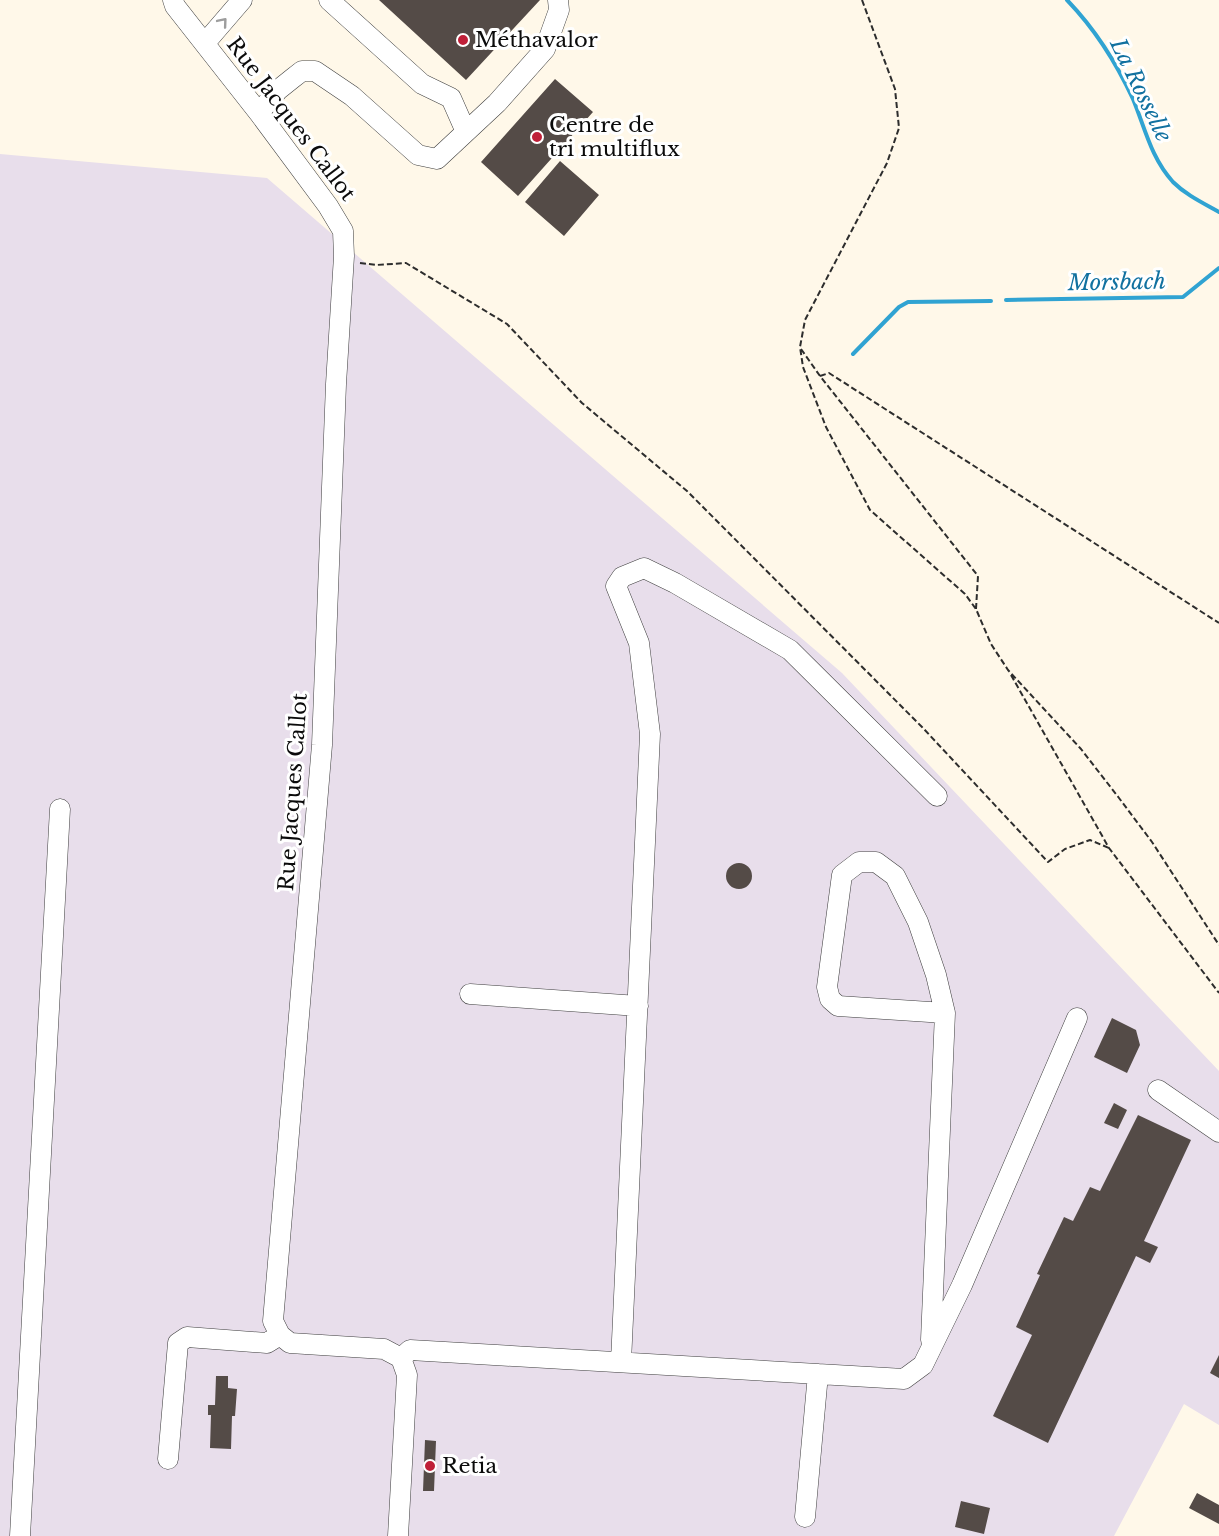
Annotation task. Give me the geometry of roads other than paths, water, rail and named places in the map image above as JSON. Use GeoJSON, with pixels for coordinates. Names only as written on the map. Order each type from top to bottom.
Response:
{"type":"FeatureCollection","features":[{"type":"Feature","properties":{"kind":"street","name":"Rue Jacques Callot"},"geometry":{"type":"LineString","coordinates":[[173,0],[175,6],[328,206],[343,231],[344,256],[336,384],[322,745],[273,1321],[280,1335]]}},
{"type":"Feature","properties":{"kind":"street"},"geometry":{"type":"LineString","coordinates":[[205,43],[242,0]]}},
{"type":"Feature","properties":{"kind":"street"},"geometry":{"type":"LineString","coordinates":[[330,0],[422,84],[451,98],[466,132]]}},
{"type":"Feature","properties":{"kind":"street"},"geometry":{"type":"LineString","coordinates":[[259,113],[278,90],[302,71],[315,71],[352,96],[418,155],[437,159],[497,103],[545,49],[559,10],[558,0]]}},
{"type":"Feature","properties":{"kind":"street"},"geometry":{"type":"LineString","coordinates":[[621,1362],[650,734],[639,643],[616,586],[622,577],[644,568],[675,583],[790,650],[937,796]]}},
{"type":"Feature","properties":{"kind":"street"},"geometry":{"type":"LineString","coordinates":[[20,1536],[60,810]]}},
{"type":"Feature","properties":{"kind":"street"},"geometry":{"type":"LineString","coordinates":[[931,1349],[945,1013],[936,975],[918,922],[894,876],[876,862],[859,862],[842,875],[827,987],[830,999],[838,1006],[945,1013]]}},
{"type":"Feature","properties":{"kind":"street"},"geometry":{"type":"LineString","coordinates":[[470,994],[638,1006]]}},
{"type":"Feature","properties":{"kind":"street"},"geometry":{"type":"LineString","coordinates":[[401,1358],[410,1350],[904,1379],[923,1365],[962,1285],[1077,1018]]}},
{"type":"Feature","properties":{"kind":"street"},"geometry":{"type":"LineString","coordinates":[[1158,1090],[1219,1132]]}},
{"type":"Feature","properties":{"kind":"street"},"geometry":{"type":"LineString","coordinates":[[168,1459],[177,1343],[187,1337],[267,1343],[280,1335],[290,1343],[384,1349],[401,1358],[407,1375],[398,1536]]}},
{"type":"Feature","properties":{"kind":"street"},"geometry":{"type":"LineString","coordinates":[[806,1517],[818,1374]]}},
{"type":"Feature","properties":{"kind":"waterway","name":"La Rosselle"},"geometry":{"type":"LineString","coordinates":[[1067,0],[1096,34],[1119,72],[1165,173],[1183,191],[1219,212]]}},
{"type":"Feature","properties":{"kind":"waterway","name":"Morsbach"},"geometry":{"type":"LineString","coordinates":[[1006,300],[1183,297],[1219,268]]}},
{"type":"Feature","properties":{"kind":"waterway","name":"Morsbach"},"geometry":{"type":"LineString","coordinates":[[853,354],[899,307],[908,302],[991,301]]}},
{"type":"Feature","properties":{"kind":"place","name":"Méthavalor"},"geometry":{"type":"Point","coordinates":[463,40]}},
{"type":"Feature","properties":{"kind":"place","name":"Centre de tri multiflux"},"geometry":{"type":"Point","coordinates":[537,137]}},
{"type":"Feature","properties":{"kind":"place","name":"Retia"},"geometry":{"type":"Point","coordinates":[430,1466]}}]}
